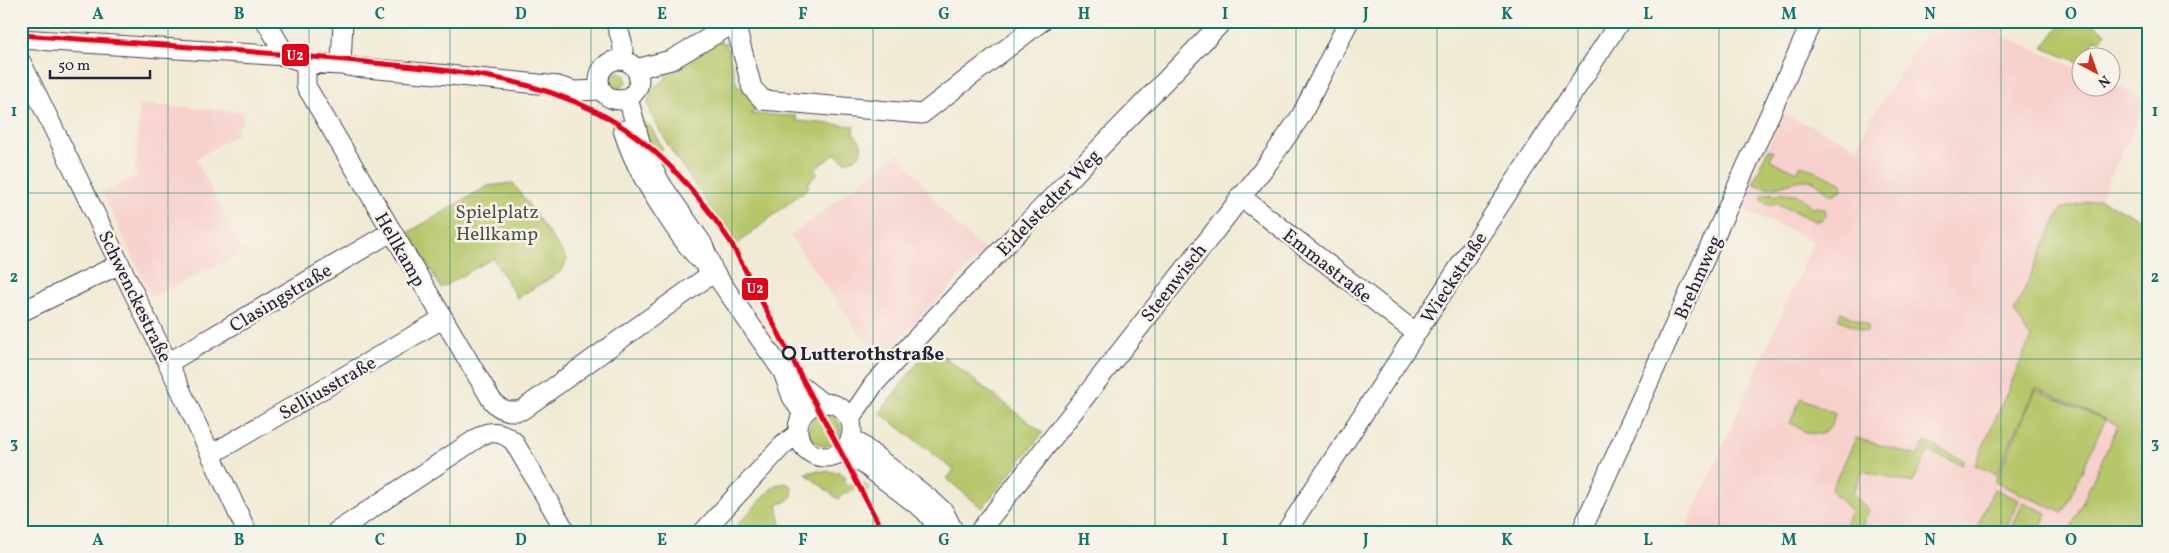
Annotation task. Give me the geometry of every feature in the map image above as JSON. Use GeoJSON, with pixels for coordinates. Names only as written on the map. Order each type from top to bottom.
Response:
{"type":"FeatureCollection","features":[{"type":"Feature","properties":{"kind":"street"},"geometry":{"type":"LineString","coordinates":[[266,21],[286,56]]}},
{"type":"Feature","properties":{"kind":"street"},"geometry":{"type":"LineString","coordinates":[[341,64],[343,21]]}},
{"type":"Feature","properties":{"kind":"street"},"geometry":{"type":"LineString","coordinates":[[615,23],[610,42],[624,64],[639,84],[635,92],[622,99],[607,97],[600,84],[602,68],[624,64],[671,60],[737,22],[752,88],[762,100],[922,114],[1042,21]]}},
{"type":"Feature","properties":{"kind":"street","name":"Eidelstedter Weg"},"geometry":{"type":"LineString","coordinates":[[846,429],[874,384],[938,315],[1224,21]]}},
{"type":"Feature","properties":{"kind":"street","name":"Steenwisch"},"geometry":{"type":"LineString","coordinates":[[979,532],[1301,116],[1349,21]]}},
{"type":"Feature","properties":{"kind":"street","name":"Wieckstraße"},"geometry":{"type":"LineString","coordinates":[[1286,532],[1620,21]]}},
{"type":"Feature","properties":{"kind":"street","name":"Brehmweg"},"geometry":{"type":"LineString","coordinates":[[1581,532],[1812,21]]}},
{"type":"Feature","properties":{"kind":"street"},"geometry":{"type":"LineString","coordinates":[[21,39],[286,56],[306,63],[341,64],[352,67],[450,74],[558,86],[574,91],[600,84]]}},
{"type":"Feature","properties":{"kind":"street","name":"Schwenckestraße"},"geometry":{"type":"LineString","coordinates":[[21,62],[212,454],[247,532]]}},
{"type":"Feature","properties":{"kind":"street","name":"Hellkamp"},"geometry":{"type":"LineString","coordinates":[[306,63],[306,86],[442,319],[495,405],[506,411],[522,410],[714,272]]}},
{"type":"Feature","properties":{"kind":"street"},"geometry":{"type":"LineString","coordinates":[[622,99],[648,160],[702,243],[714,272],[783,372],[792,397],[803,414]]}},
{"type":"Feature","properties":{"kind":"street","name":"Emmastraße"},"geometry":{"type":"LineString","coordinates":[[1240,196],[1416,333]]}},
{"type":"Feature","properties":{"kind":"street","name":"Clasingstraße"},"geometry":{"type":"LineString","coordinates":[[168,363],[391,232]]}},
{"type":"Feature","properties":{"kind":"street"},"geometry":{"type":"LineString","coordinates":[[21,312],[120,264]]}},
{"type":"Feature","properties":{"kind":"street","name":"Selliusstraße"},"geometry":{"type":"LineString","coordinates":[[212,454],[442,319]]}},
{"type":"Feature","properties":{"kind":"street"},"geometry":{"type":"LineString","coordinates":[[783,372],[822,403],[835,405],[846,429],[944,512],[954,531]]}},
{"type":"Feature","properties":{"kind":"street"},"geometry":{"type":"LineString","coordinates":[[822,403],[808,409],[800,420],[798,433],[800,440],[809,451],[822,456],[836,454],[846,429]]}},
{"type":"Feature","properties":{"kind":"street"},"geometry":{"type":"LineString","coordinates":[[336,532],[482,436],[498,432],[514,442],[566,532]]}},
{"type":"Feature","properties":{"kind":"street"},"geometry":{"type":"LineString","coordinates":[[703,532],[782,446],[798,433]]}},
{"type":"Feature","properties":{"kind":"street"},"geometry":{"type":"LineString","coordinates":[[759,473],[789,457],[809,451]]}},
{"type":"Feature","properties":{"kind":"shaded area"},"geometry":{"type":"Polygon","coordinates":[[[1934,21],[2008,21],[2001,34],[2072,66],[2072,98],[2122,98],[2122,88],[2148,100],[2100,198],[2148,223],[2119,425],[2069,532],[1685,532],[1814,241],[1740,208],[1783,114],[1857,147],[1869,121],[1934,21]]]}},
{"type":"Feature","properties":{"kind":"shaded area"},"geometry":{"type":"Polygon","coordinates":[[[139,104],[243,112],[243,123],[236,128],[238,133],[196,159],[243,253],[152,297],[102,193],[135,177],[139,104]]]}},
{"type":"Feature","properties":{"kind":"shaded area"},"geometry":{"type":"Polygon","coordinates":[[[899,153],[944,212],[984,251],[882,357],[863,338],[790,236],[899,153]]]}},
{"type":"Feature","properties":{"kind":"green space"},"geometry":{"type":"Polygon","coordinates":[[[2063,21],[2089,21],[2106,33],[2100,40],[2095,39],[2090,48],[2072,48],[2072,59],[2043,48],[2063,21]]]}},
{"type":"Feature","properties":{"kind":"green space"},"geometry":{"type":"Polygon","coordinates":[[[718,42],[726,43],[737,86],[748,90],[757,104],[751,114],[796,116],[796,121],[854,126],[853,134],[861,146],[861,151],[856,158],[845,161],[835,154],[814,169],[818,174],[808,182],[809,187],[736,245],[669,147],[653,118],[648,104],[651,89],[666,79],[665,71],[718,42]]]}},
{"type":"Feature","properties":{"kind":"green space"},"geometry":{"type":"Polygon","coordinates":[[[618,72],[626,80],[618,88],[610,80],[618,72]]]}},
{"type":"Feature","properties":{"kind":"green space"},"geometry":{"type":"Polygon","coordinates":[[[641,121],[650,126],[663,149],[654,154],[641,121]]]}},
{"type":"Feature","properties":{"kind":"green space"},"geometry":{"type":"Polygon","coordinates":[[[1768,149],[1774,151],[1770,160],[1797,172],[1801,165],[1841,183],[1842,190],[1832,195],[1816,182],[1810,180],[1795,181],[1775,187],[1761,186],[1753,183],[1768,149]]]}},
{"type":"Feature","properties":{"kind":"green space","name":"Spielplatz Hellkamp"},"geometry":{"type":"Polygon","coordinates":[[[513,183],[567,259],[562,271],[517,298],[493,258],[441,288],[409,232],[488,186],[513,183]]]}},
{"type":"Feature","properties":{"kind":"green space"},"geometry":{"type":"Polygon","coordinates":[[[1785,193],[1798,195],[1811,206],[1824,208],[1825,217],[1815,221],[1778,204],[1769,205],[1761,199],[1764,194],[1785,193]]]}},
{"type":"Feature","properties":{"kind":"green space"},"geometry":{"type":"Polygon","coordinates":[[[2099,199],[2148,223],[2148,532],[2069,532],[2118,425],[2036,388],[1996,474],[1975,465],[2031,338],[2014,312],[2061,209],[2099,199]]]}},
{"type":"Feature","properties":{"kind":"green space"},"geometry":{"type":"Polygon","coordinates":[[[1841,312],[1866,324],[1868,326],[1867,332],[1838,319],[1841,312]]]}},
{"type":"Feature","properties":{"kind":"green space"},"geometry":{"type":"Polygon","coordinates":[[[930,346],[1043,433],[982,508],[947,479],[954,470],[880,413],[930,346]]]}},
{"type":"Feature","properties":{"kind":"green space"},"geometry":{"type":"Polygon","coordinates":[[[2036,390],[2105,420],[2063,513],[1995,482],[2036,390]]]}},
{"type":"Feature","properties":{"kind":"green space"},"geometry":{"type":"Polygon","coordinates":[[[1801,398],[1835,413],[1832,425],[1822,434],[1805,433],[1799,427],[1790,423],[1801,398]]]}},
{"type":"Feature","properties":{"kind":"green space"},"geometry":{"type":"Polygon","coordinates":[[[825,414],[831,415],[836,419],[840,424],[840,436],[836,441],[831,445],[825,446],[819,445],[814,441],[810,436],[809,430],[810,424],[814,419],[819,415],[825,414]]]}},
{"type":"Feature","properties":{"kind":"green space"},"geometry":{"type":"Polygon","coordinates":[[[1856,438],[1918,456],[1925,442],[1963,460],[1961,465],[1928,451],[1913,483],[1863,471],[1852,493],[1869,510],[1859,532],[1842,532],[1851,511],[1831,490],[1856,438]]]}},
{"type":"Feature","properties":{"kind":"green space"},"geometry":{"type":"Polygon","coordinates":[[[816,471],[839,472],[846,478],[843,482],[849,487],[857,478],[870,489],[863,493],[859,486],[847,493],[845,492],[838,499],[805,473],[816,471]]]}},
{"type":"Feature","properties":{"kind":"green space"},"geometry":{"type":"Polygon","coordinates":[[[786,483],[792,487],[792,496],[786,502],[777,504],[781,526],[774,531],[762,528],[760,532],[731,532],[775,485],[786,483]]]}},
{"type":"Feature","properties":{"kind":"green space"},"geometry":{"type":"Polygon","coordinates":[[[1994,489],[2019,500],[2004,532],[1992,532],[1978,525],[1994,489]]]}},
{"type":"Feature","properties":{"kind":"green space"},"geometry":{"type":"Polygon","coordinates":[[[2023,503],[2047,513],[2039,532],[2010,532],[2023,503]]]}},
{"type":"Feature","properties":{"kind":"transit line","name":"U2"},"geometry":{"type":"LineString","coordinates":[[21,35],[279,54],[454,71],[510,81],[539,89],[567,98],[616,123],[636,136],[671,167],[702,202],[730,241],[883,532]]}},
{"type":"Feature","properties":{"kind":"place","name":"Lutterothstraße"},"geometry":{"type":"Point","coordinates":[789,353]}}]}
